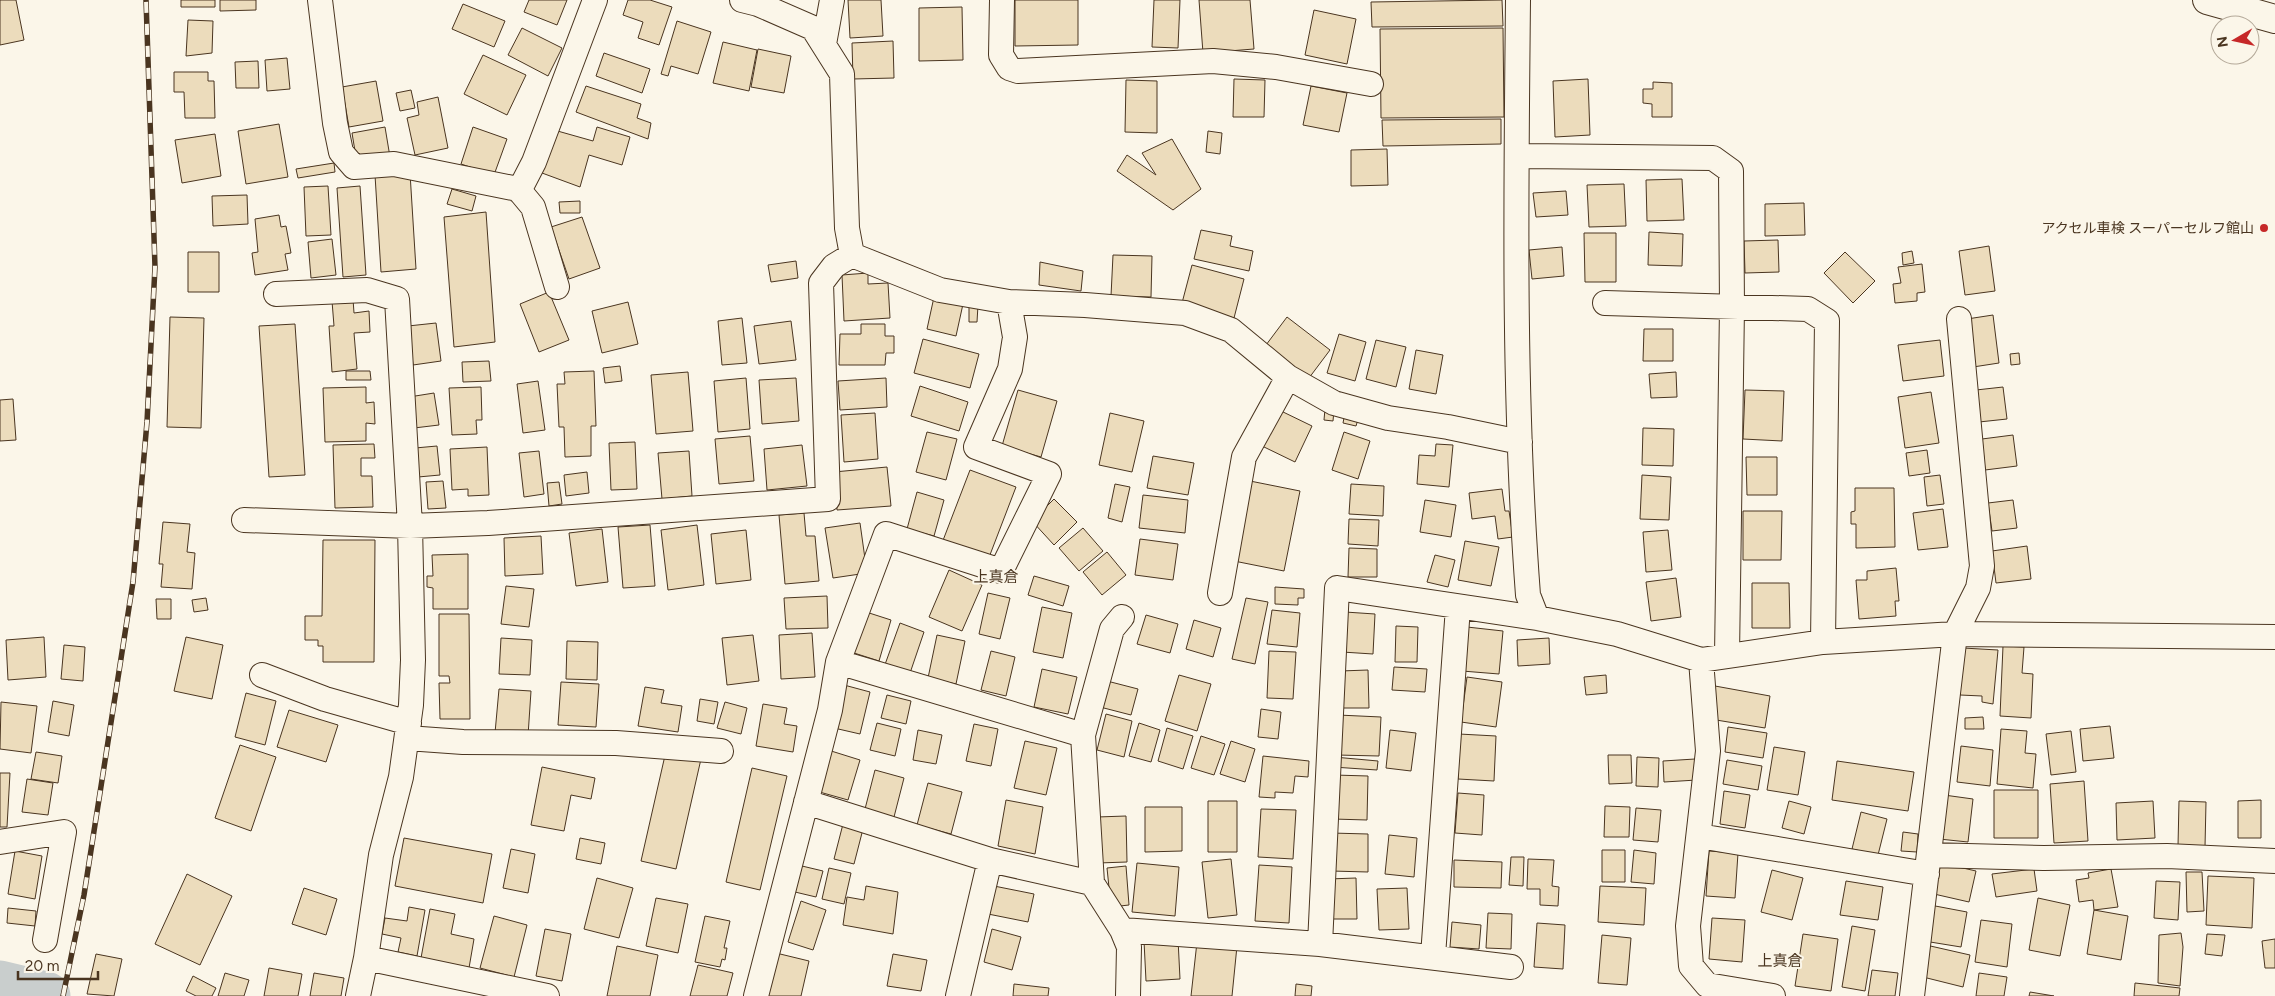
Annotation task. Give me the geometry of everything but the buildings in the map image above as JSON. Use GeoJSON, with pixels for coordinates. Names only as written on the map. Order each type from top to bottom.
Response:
{"type":"FeatureCollection","features":[{"type":"Feature","properties":{"kind":"highway"},"geometry":{"type":"LineString","coordinates":[[2206,0],[2275,19]]}},
{"type":"Feature","properties":{"kind":"street"},"geometry":{"type":"LineString","coordinates":[[320,0],[335,124],[341,152],[354,167],[394,164],[518,188],[533,207],[557,287]]}},
{"type":"Feature","properties":{"kind":"street"},"geometry":{"type":"LineString","coordinates":[[519,190],[534,162],[595,0]]}},
{"type":"Feature","properties":{"kind":"street"},"geometry":{"type":"LineString","coordinates":[[742,0],[758,4],[813,28],[842,74],[847,228],[852,255]]}},
{"type":"Feature","properties":{"kind":"street"},"geometry":{"type":"LineString","coordinates":[[824,44],[832,0]]}},
{"type":"Feature","properties":{"kind":"street"},"geometry":{"type":"LineString","coordinates":[[1002,0],[1001,56],[1010,68],[1018,72],[1214,61],[1276,67],[1371,84]]}},
{"type":"Feature","properties":{"kind":"street"},"geometry":{"type":"LineString","coordinates":[[1518,0],[1517,156],[1520,442],[1528,595],[1537,618]]}},
{"type":"Feature","properties":{"kind":"street"},"geometry":{"type":"LineString","coordinates":[[1517,156],[1713,158],[1724,164],[1731,171],[1732,307],[1727,656]]}},
{"type":"Feature","properties":{"kind":"street"},"geometry":{"type":"LineString","coordinates":[[852,255],[940,290],[1009,302],[1084,305],[1185,313],[1231,330],[1288,377],[1334,403],[1388,418],[1448,427],[1520,442]]}},
{"type":"Feature","properties":{"kind":"street"},"geometry":{"type":"LineString","coordinates":[[244,520],[410,526],[497,522],[828,499],[821,283],[834,266],[852,255]]}},
{"type":"Feature","properties":{"kind":"street"},"geometry":{"type":"LineString","coordinates":[[276,294],[367,290],[398,299],[410,526],[413,660],[408,730],[401,777],[381,854],[366,958],[358,996]]}},
{"type":"Feature","properties":{"kind":"street"},"geometry":{"type":"LineString","coordinates":[[756,996],[830,710],[838,662],[886,534],[1001,571],[1049,474],[976,447],[1010,369],[1016,336],[1009,302]]}},
{"type":"Feature","properties":{"kind":"street"},"geometry":{"type":"LineString","coordinates":[[1605,303],[1808,309],[1827,321],[1823,642]]}},
{"type":"Feature","properties":{"kind":"street"},"geometry":{"type":"LineString","coordinates":[[1912,996],[1955,634],[1978,588],[1982,566],[1960,319]]}},
{"type":"Feature","properties":{"kind":"street"},"geometry":{"type":"LineString","coordinates":[[1220,593],[1244,457],[1288,377]]}},
{"type":"Feature","properties":{"kind":"street"},"geometry":{"type":"LineString","coordinates":[[1320,944],[1337,588],[1537,618],[1617,634],[1701,660],[1823,642],[1955,634],[2275,637]]}},
{"type":"Feature","properties":{"kind":"street"},"geometry":{"type":"LineString","coordinates":[[1433,956],[1458,607]]}},
{"type":"Feature","properties":{"kind":"street"},"geometry":{"type":"LineString","coordinates":[[1122,617],[1112,629],[1083,735],[1092,883],[1122,930],[1129,947],[1128,996]]}},
{"type":"Feature","properties":{"kind":"street"},"geometry":{"type":"LineString","coordinates":[[1701,660],[1708,751],[1688,926],[1691,966],[1707,986],[1773,996]]}},
{"type":"Feature","properties":{"kind":"street"},"geometry":{"type":"LineString","coordinates":[[838,662],[1083,735]]}},
{"type":"Feature","properties":{"kind":"street"},"geometry":{"type":"LineString","coordinates":[[262,674],[408,730],[463,742],[616,743],[721,751]]}},
{"type":"Feature","properties":{"kind":"street"},"geometry":{"type":"LineString","coordinates":[[806,802],[990,860],[1092,883]]}},
{"type":"Feature","properties":{"kind":"street"},"geometry":{"type":"LineString","coordinates":[[0,842],[64,832],[44,940]]}},
{"type":"Feature","properties":{"kind":"street"},"geometry":{"type":"LineString","coordinates":[[1699,836],[1928,864],[2044,858],[2166,856],[2275,861]]}},
{"type":"Feature","properties":{"kind":"street"},"geometry":{"type":"LineString","coordinates":[[958,996],[990,860]]}},
{"type":"Feature","properties":{"kind":"street"},"geometry":{"type":"LineString","coordinates":[[1122,930],[1320,944],[1433,956],[1510,967]]}},
{"type":"Feature","properties":{"kind":"street"},"geometry":{"type":"LineString","coordinates":[[366,958],[548,996]]}},
{"type":"Feature","properties":{"kind":"waterway"},"geometry":{"type":"LineString","coordinates":[[0,985],[46,996]]}},
{"type":"Feature","properties":{"kind":"railway"},"geometry":{"type":"LineString","coordinates":[[63,996],[84,895],[133,582],[147,422],[155,267],[146,0]]}},
{"type":"Feature","properties":{"kind":"place","name":"アクセル車検 スーパーセルフ館山"},"geometry":{"type":"Point","coordinates":[2264,228]}},
{"type":"Feature","properties":{"kind":"district","name":"上真倉"},"geometry":{"type":"Point","coordinates":[996,577]}},
{"type":"Feature","properties":{"kind":"district","name":"上真倉"},"geometry":{"type":"Point","coordinates":[1780,961]}}]}
